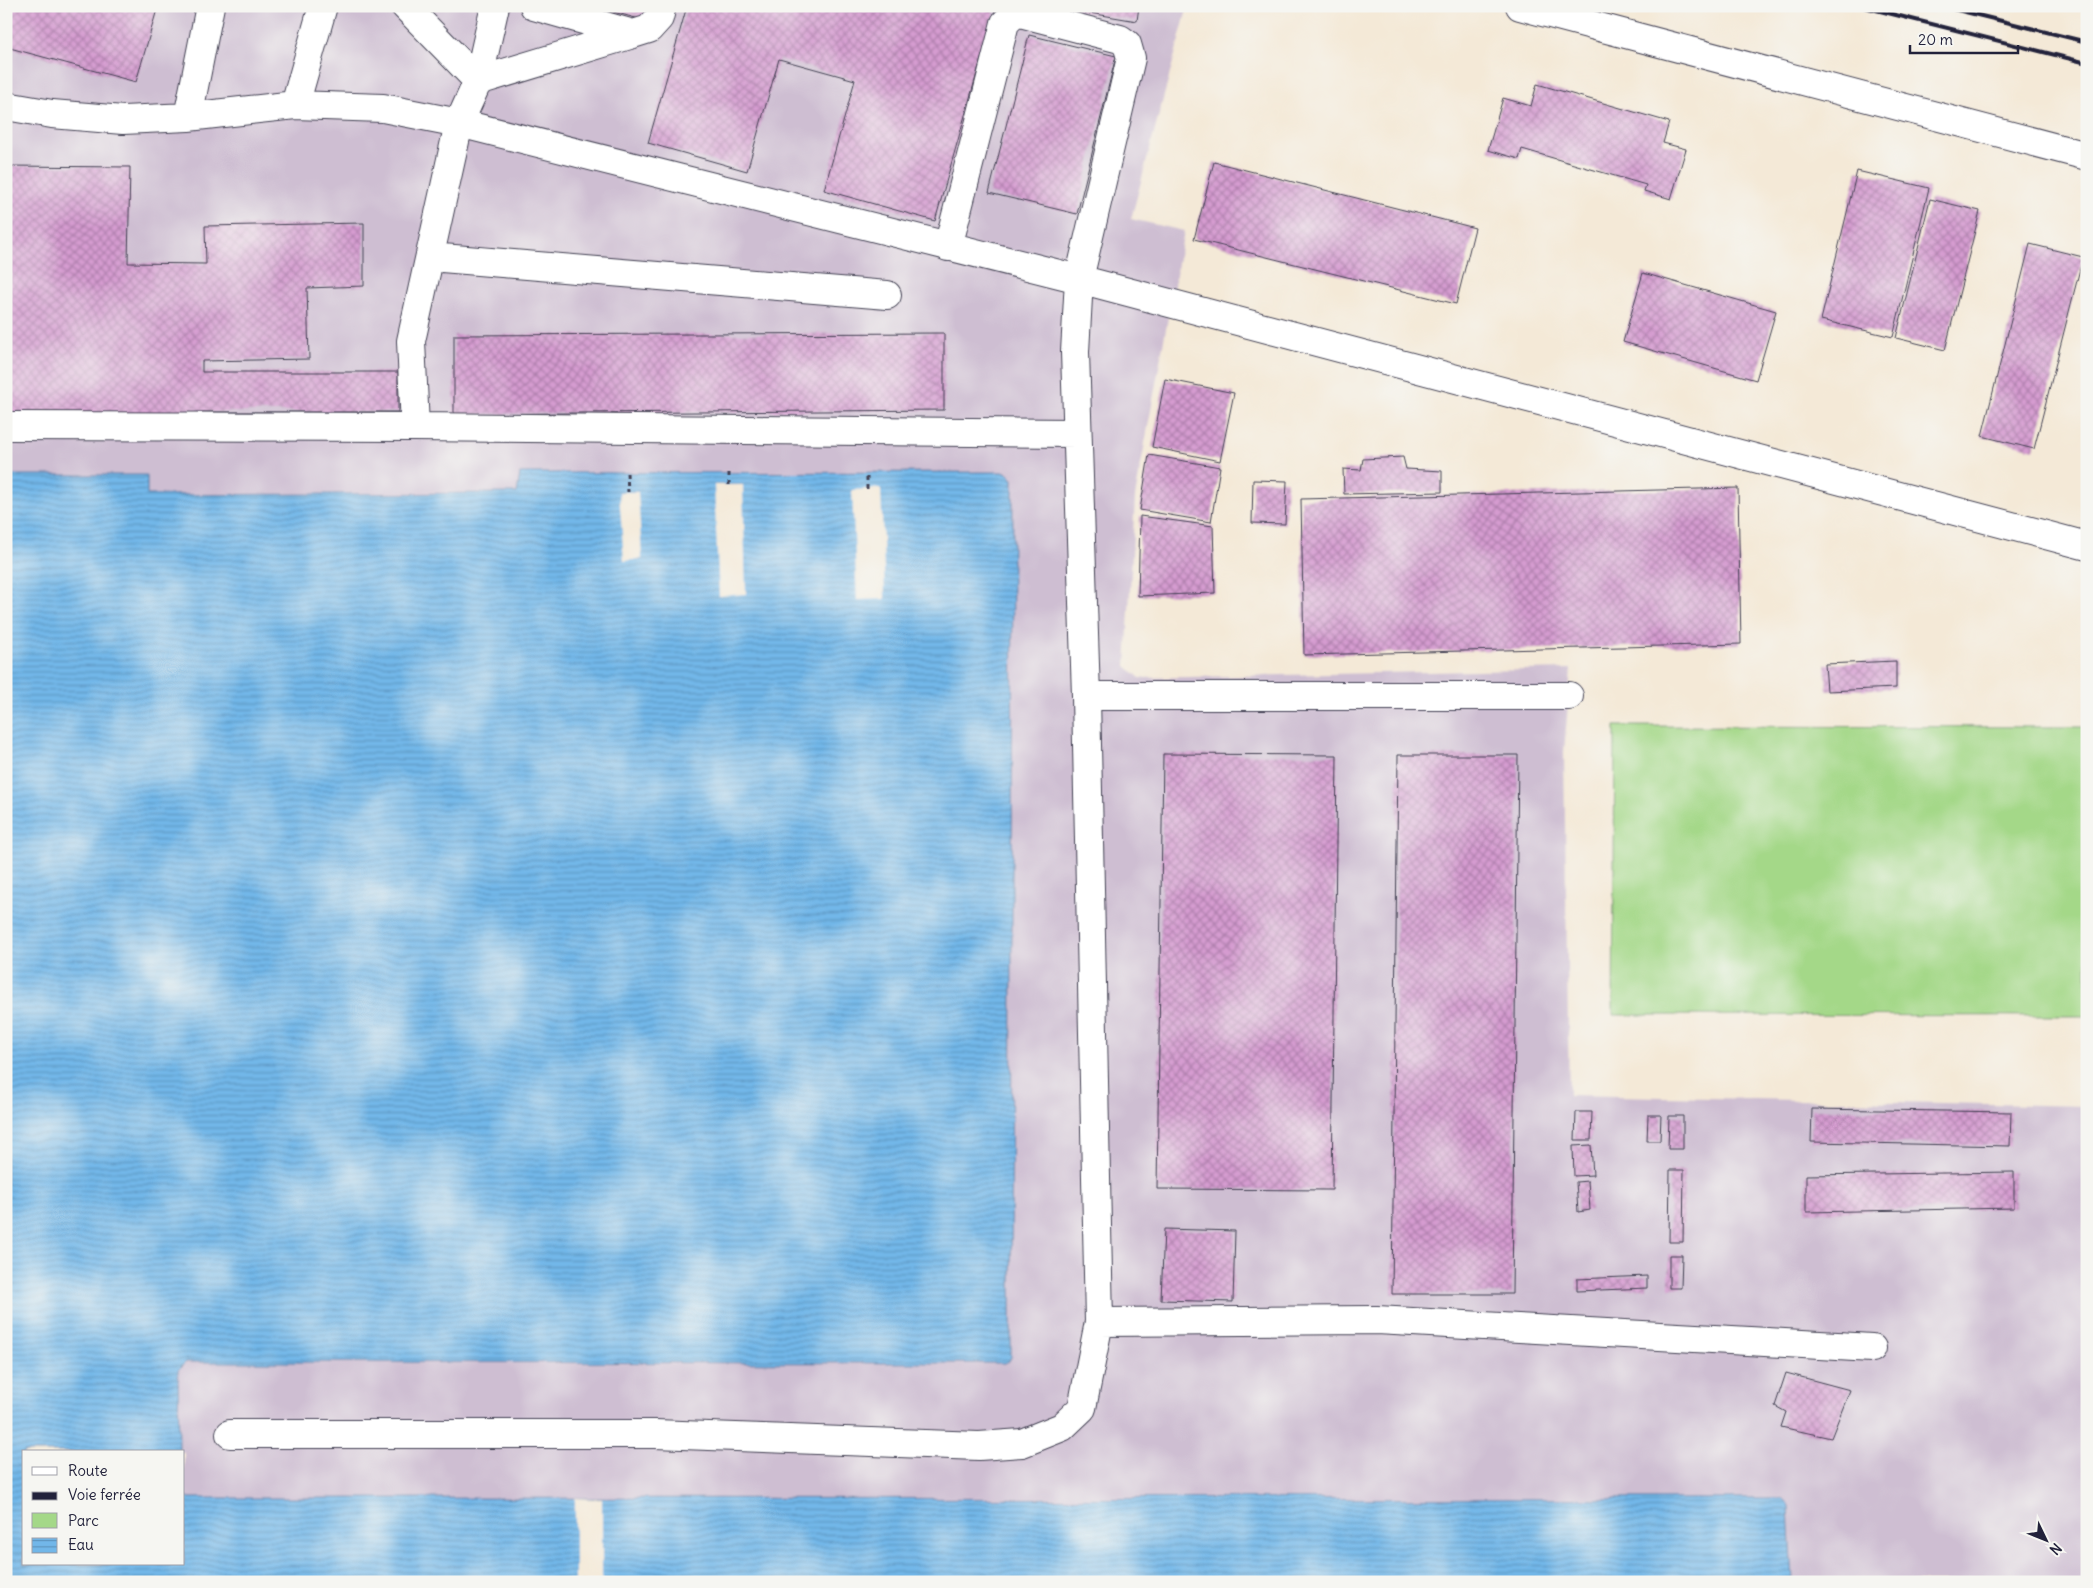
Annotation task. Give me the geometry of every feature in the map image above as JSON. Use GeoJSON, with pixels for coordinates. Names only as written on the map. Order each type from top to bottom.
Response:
{"type":"FeatureCollection","features":[{"type":"Feature","properties":{"kind":"street"},"geometry":{"type":"LineString","coordinates":[[188,117],[210,6]]}},
{"type":"Feature","properties":{"kind":"street"},"geometry":{"type":"LineString","coordinates":[[295,104],[323,6]]}},
{"type":"Feature","properties":{"kind":"street"},"geometry":{"type":"LineString","coordinates":[[405,6],[478,81]]}},
{"type":"Feature","properties":{"kind":"street"},"geometry":{"type":"LineString","coordinates":[[415,427],[411,341],[459,123],[478,81],[495,6]]}},
{"type":"Feature","properties":{"kind":"street"},"geometry":{"type":"LineString","coordinates":[[534,6],[633,34]]}},
{"type":"Feature","properties":{"kind":"street"},"geometry":{"type":"LineString","coordinates":[[478,81],[649,29],[659,18],[662,6]]}},
{"type":"Feature","properties":{"kind":"street"},"geometry":{"type":"LineString","coordinates":[[1520,6],[2087,156]]}},
{"type":"Feature","properties":{"kind":"street"},"geometry":{"type":"LineString","coordinates":[[230,1434],[655,1434],[979,1446],[1022,1443],[1062,1427],[1082,1408],[1099,1322],[1086,696],[1075,352],[1079,279],[1131,58],[1127,44],[1120,39],[1020,13],[1013,16],[1006,24],[948,247]]}},
{"type":"Feature","properties":{"kind":"street"},"geometry":{"type":"LineString","coordinates":[[6,106],[52,114],[123,120],[188,117],[295,104],[383,108],[459,123],[1079,279],[2087,546]]}},
{"type":"Feature","properties":{"kind":"street"},"geometry":{"type":"LineString","coordinates":[[430,257],[887,295]]}},
{"type":"Feature","properties":{"kind":"street"},"geometry":{"type":"LineString","coordinates":[[6,426],[415,427],[1077,433]]}},
{"type":"Feature","properties":{"kind":"street"},"geometry":{"type":"LineString","coordinates":[[1086,696],[1569,696]]}},
{"type":"Feature","properties":{"kind":"street"},"geometry":{"type":"LineString","coordinates":[[1099,1322],[1377,1320],[1872,1348]]}},
{"type":"Feature","properties":{"kind":"path"},"geometry":{"type":"LineString","coordinates":[[627,473],[628,492]]}},
{"type":"Feature","properties":{"kind":"path"},"geometry":{"type":"LineString","coordinates":[[728,473],[729,485]]}},
{"type":"Feature","properties":{"kind":"path"},"geometry":{"type":"LineString","coordinates":[[867,473],[867,489]]}},
{"type":"Feature","properties":{"kind":"shaded area"},"geometry":{"type":"Polygon","coordinates":[[[6,6],[1188,6],[1131,219],[1184,231],[1135,497],[1126,666],[1140,678],[1571,669],[1564,752],[1569,1095],[2087,1106],[2087,1582],[6,1582],[6,6]]]}},
{"type":"Feature","properties":{"kind":"green space"},"geometry":{"type":"Polygon","coordinates":[[[1615,726],[2087,727],[2087,1016],[1613,1015],[1615,726]]]}},
{"type":"Feature","properties":{"kind":"water"},"geometry":{"type":"Polygon","coordinates":[[[1006,472],[1013,479],[1011,1357],[1005,1363],[186,1362],[178,1370],[179,1450],[22,1450],[22,1566],[185,1566],[185,1498],[1782,1499],[1789,1506],[1793,1582],[6,1582],[6,475],[147,475],[147,495],[517,493],[520,473],[1006,472]]]}},
{"type":"Feature","properties":{"kind":"pier"},"geometry":{"type":"Polygon","coordinates":[[[714,485],[743,485],[746,594],[719,596],[714,485]]]}},
{"type":"Feature","properties":{"kind":"pier"},"geometry":{"type":"Polygon","coordinates":[[[881,488],[885,599],[857,600],[852,490],[881,488]]]}},
{"type":"Feature","properties":{"kind":"pier"},"geometry":{"type":"Polygon","coordinates":[[[619,492],[638,492],[642,559],[624,561],[619,492]]]}},
{"type":"Feature","properties":{"kind":"pier"},"geometry":{"type":"Polygon","coordinates":[[[575,1498],[602,1499],[602,1582],[575,1582],[575,1498]]]}},
{"type":"Feature","properties":{"kind":"building"},"geometry":{"type":"Polygon","coordinates":[[[6,6],[158,6],[136,82],[6,47],[6,6]]]}},
{"type":"Feature","properties":{"kind":"building"},"geometry":{"type":"Polygon","coordinates":[[[591,6],[651,6],[647,21],[591,6]]]}},
{"type":"Feature","properties":{"kind":"building"},"geometry":{"type":"Polygon","coordinates":[[[687,6],[996,6],[935,221],[824,190],[855,80],[779,59],[747,171],[648,143],[687,6]]]}},
{"type":"Feature","properties":{"kind":"building"},"geometry":{"type":"Polygon","coordinates":[[[1067,6],[1139,6],[1137,21],[1066,9],[1067,6]]]}},
{"type":"Feature","properties":{"kind":"building"},"geometry":{"type":"Polygon","coordinates":[[[1029,35],[1116,56],[1077,214],[989,193],[1029,35]]]}},
{"type":"Feature","properties":{"kind":"building"},"geometry":{"type":"Polygon","coordinates":[[[1537,84],[1669,122],[1663,143],[1686,149],[1671,199],[1644,191],[1646,185],[1522,149],[1519,159],[1488,150],[1503,98],[1531,106],[1537,84]]]}},
{"type":"Feature","properties":{"kind":"building"},"geometry":{"type":"Polygon","coordinates":[[[1214,162],[1475,228],[1456,304],[1194,239],[1214,162]]]}},
{"type":"Feature","properties":{"kind":"building"},"geometry":{"type":"Polygon","coordinates":[[[6,166],[130,167],[128,263],[206,264],[205,226],[364,223],[364,286],[307,288],[309,359],[202,361],[202,372],[398,372],[398,412],[200,412],[126,419],[6,418],[6,166]]]}},
{"type":"Feature","properties":{"kind":"building"},"geometry":{"type":"Polygon","coordinates":[[[1857,171],[1929,188],[1893,337],[1821,320],[1857,171]]]}},
{"type":"Feature","properties":{"kind":"building"},"geometry":{"type":"Polygon","coordinates":[[[1930,199],[1980,211],[1945,350],[1896,338],[1930,199]]]}},
{"type":"Feature","properties":{"kind":"building"},"geometry":{"type":"Polygon","coordinates":[[[2030,244],[2083,257],[2034,449],[1982,436],[2030,244]]]}},
{"type":"Feature","properties":{"kind":"building"},"geometry":{"type":"Polygon","coordinates":[[[1643,273],[1776,311],[1756,380],[1623,342],[1643,273]]]}},
{"type":"Feature","properties":{"kind":"building"},"geometry":{"type":"Polygon","coordinates":[[[944,333],[944,410],[454,414],[454,335],[944,333]]]}},
{"type":"Feature","properties":{"kind":"building"},"geometry":{"type":"Polygon","coordinates":[[[1165,379],[1234,393],[1220,461],[1152,447],[1165,379]]]}},
{"type":"Feature","properties":{"kind":"building"},"geometry":{"type":"Polygon","coordinates":[[[1149,455],[1220,467],[1211,522],[1140,510],[1149,455]]]}},
{"type":"Feature","properties":{"kind":"building"},"geometry":{"type":"Polygon","coordinates":[[[1403,457],[1406,469],[1442,471],[1442,492],[1344,494],[1343,469],[1361,470],[1363,459],[1403,457]]]}},
{"type":"Feature","properties":{"kind":"building"},"geometry":{"type":"Polygon","coordinates":[[[1253,480],[1287,481],[1285,524],[1252,523],[1253,480]]]}},
{"type":"Feature","properties":{"kind":"building"},"geometry":{"type":"Polygon","coordinates":[[[1738,488],[1741,644],[1304,655],[1301,499],[1738,488]]]}},
{"type":"Feature","properties":{"kind":"building"},"geometry":{"type":"Polygon","coordinates":[[[1140,516],[1213,526],[1215,593],[1138,596],[1140,516]]]}},
{"type":"Feature","properties":{"kind":"building"},"geometry":{"type":"Polygon","coordinates":[[[1896,661],[1896,688],[1827,691],[1825,664],[1896,661]]]}},
{"type":"Feature","properties":{"kind":"building"},"geometry":{"type":"Polygon","coordinates":[[[1163,754],[1337,755],[1332,1190],[1157,1189],[1163,754]]]}},
{"type":"Feature","properties":{"kind":"building"},"geometry":{"type":"Polygon","coordinates":[[[1398,755],[1518,755],[1512,1294],[1392,1294],[1398,755]]]}},
{"type":"Feature","properties":{"kind":"building"},"geometry":{"type":"Polygon","coordinates":[[[1812,1109],[2011,1112],[2010,1146],[1811,1142],[1812,1109]]]}},
{"type":"Feature","properties":{"kind":"building"},"geometry":{"type":"Polygon","coordinates":[[[1576,1112],[1592,1112],[1591,1140],[1575,1140],[1576,1112]]]}},
{"type":"Feature","properties":{"kind":"building"},"geometry":{"type":"Polygon","coordinates":[[[1648,1115],[1661,1115],[1660,1141],[1647,1141],[1648,1115]]]}},
{"type":"Feature","properties":{"kind":"building"},"geometry":{"type":"Polygon","coordinates":[[[1669,1116],[1683,1116],[1683,1149],[1668,1149],[1669,1116]]]}},
{"type":"Feature","properties":{"kind":"building"},"geometry":{"type":"Polygon","coordinates":[[[1591,1145],[1593,1175],[1574,1176],[1573,1146],[1591,1145]]]}},
{"type":"Feature","properties":{"kind":"building"},"geometry":{"type":"Polygon","coordinates":[[[1670,1170],[1684,1170],[1683,1242],[1669,1242],[1670,1170]]]}},
{"type":"Feature","properties":{"kind":"building"},"geometry":{"type":"Polygon","coordinates":[[[2014,1172],[2014,1208],[1806,1212],[1806,1175],[2014,1172]]]}},
{"type":"Feature","properties":{"kind":"building"},"geometry":{"type":"Polygon","coordinates":[[[1588,1181],[1590,1210],[1578,1212],[1576,1182],[1588,1181]]]}},
{"type":"Feature","properties":{"kind":"building"},"geometry":{"type":"Polygon","coordinates":[[[1164,1229],[1235,1231],[1233,1302],[1161,1300],[1164,1229]]]}},
{"type":"Feature","properties":{"kind":"building"},"geometry":{"type":"Polygon","coordinates":[[[1669,1255],[1682,1255],[1681,1288],[1669,1288],[1669,1255]]]}},
{"type":"Feature","properties":{"kind":"building"},"geometry":{"type":"Polygon","coordinates":[[[1647,1276],[1647,1288],[1577,1291],[1577,1279],[1647,1276]]]}},
{"type":"Feature","properties":{"kind":"building"},"geometry":{"type":"Polygon","coordinates":[[[1786,1373],[1850,1390],[1831,1438],[1781,1427],[1786,1412],[1775,1406],[1786,1373]]]}},
{"type":"Feature","properties":{"kind":"railway"},"geometry":{"type":"LineString","coordinates":[[1860,6],[2087,63]]}},
{"type":"Feature","properties":{"kind":"railway"},"geometry":{"type":"LineString","coordinates":[[1941,6],[2087,42]]}}]}
